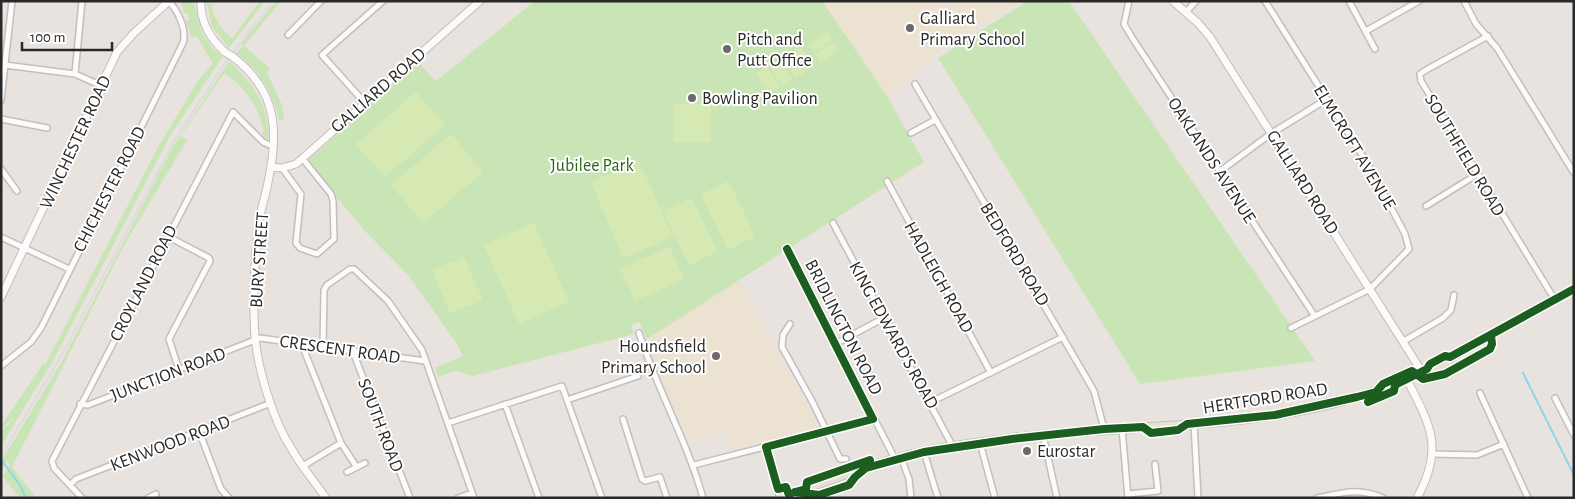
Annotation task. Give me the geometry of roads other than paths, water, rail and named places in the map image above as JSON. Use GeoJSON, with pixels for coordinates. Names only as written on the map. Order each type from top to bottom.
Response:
{"type":"FeatureCollection","features":[{"type":"Feature","properties":{"kind":"main road","name":"HERTFORD ROAD"},"geometry":{"type":"LineString","coordinates":[[779,498],[796,495],[898,458],[924,452],[1043,435],[1240,420],[1329,404],[1376,392],[1407,380],[1425,370],[1439,368],[1449,362],[1450,357],[1574,289]]}},
{"type":"Feature","properties":{"kind":"street"},"geometry":{"type":"LineString","coordinates":[[1,100],[12,1]]}},
{"type":"Feature","properties":{"kind":"street"},"geometry":{"type":"LineString","coordinates":[[74,74],[82,1]]}},
{"type":"Feature","properties":{"kind":"street","name":"WINCHESTER ROAD"},"geometry":{"type":"LineString","coordinates":[[1,297],[123,44],[169,1]]}},
{"type":"Feature","properties":{"kind":"street","name":"CHICHESTER ROAD"},"geometry":{"type":"LineString","coordinates":[[1,366],[36,335],[183,43],[184,34],[177,12],[169,1]]}},
{"type":"Feature","properties":{"kind":"street","name":"BURY STREET"},"geometry":{"type":"LineString","coordinates":[[202,1],[201,10],[206,28],[214,42],[252,75],[263,90],[272,112],[274,147],[260,217],[256,251],[256,339],[271,403],[284,437],[326,498]]}},
{"type":"Feature","properties":{"kind":"street"},"geometry":{"type":"LineString","coordinates":[[288,35],[321,1]]}},
{"type":"Feature","properties":{"kind":"street"},"geometry":{"type":"LineString","coordinates":[[365,103],[322,55],[383,1]]}},
{"type":"Feature","properties":{"kind":"street","name":"GALLIARD ROAD"},"geometry":{"type":"LineString","coordinates":[[282,168],[292,166],[302,158],[480,1]]}},
{"type":"Feature","properties":{"kind":"street","name":"OAKLANDS AVENUE"},"geometry":{"type":"LineString","coordinates":[[1128,1],[1124,24],[1314,315]]}},
{"type":"Feature","properties":{"kind":"street","name":"GALLIARD ROAD"},"geometry":{"type":"LineString","coordinates":[[1173,1],[1210,37],[1404,342],[1425,370]]}},
{"type":"Feature","properties":{"kind":"street"},"geometry":{"type":"LineString","coordinates":[[1186,12],[1196,1]]}},
{"type":"Feature","properties":{"kind":"street","name":"ELMCROFT AVENUE"},"geometry":{"type":"LineString","coordinates":[[1266,1],[1369,166],[1408,242],[1409,249],[1370,289],[1291,328]]}},
{"type":"Feature","properties":{"kind":"street"},"geometry":{"type":"LineString","coordinates":[[1349,1],[1375,49]]}},
{"type":"Feature","properties":{"kind":"street"},"geometry":{"type":"LineString","coordinates":[[1366,31],[1419,1]]}},
{"type":"Feature","properties":{"kind":"street"},"geometry":{"type":"LineString","coordinates":[[1464,1],[1476,24],[1488,36],[1574,173]]}},
{"type":"Feature","properties":{"kind":"street","name":"SOUTHFIELD ROAD"},"geometry":{"type":"LineString","coordinates":[[1488,36],[1420,74],[1421,82],[1555,300]]}},
{"type":"Feature","properties":{"kind":"street"},"geometry":{"type":"LineString","coordinates":[[5,65],[74,74],[102,86]]}},
{"type":"Feature","properties":{"kind":"street","name":"BEDFORD ROAD"},"geometry":{"type":"LineString","coordinates":[[914,84],[1094,391],[1104,429]]}},
{"type":"Feature","properties":{"kind":"street"},"geometry":{"type":"LineString","coordinates":[[1220,172],[1272,133],[1327,99]]}},
{"type":"Feature","properties":{"kind":"street","name":"CROYLAND ROAD"},"geometry":{"type":"LineString","coordinates":[[82,498],[54,468],[52,461],[233,112],[263,142],[274,147]]}},
{"type":"Feature","properties":{"kind":"street"},"geometry":{"type":"LineString","coordinates":[[1,119],[47,128]]}},
{"type":"Feature","properties":{"kind":"street"},"geometry":{"type":"LineString","coordinates":[[911,133],[935,120]]}},
{"type":"Feature","properties":{"kind":"street"},"geometry":{"type":"LineString","coordinates":[[271,167],[282,168],[301,194],[296,242],[300,248],[317,254],[334,239],[333,201],[326,186],[302,158]]}},
{"type":"Feature","properties":{"kind":"street"},"geometry":{"type":"LineString","coordinates":[[1,168],[17,191]]}},
{"type":"Feature","properties":{"kind":"street"},"geometry":{"type":"LineString","coordinates":[[1426,206],[1476,174]]}},
{"type":"Feature","properties":{"kind":"street","name":"HADLEIGH ROAD"},"geometry":{"type":"LineString","coordinates":[[887,181],[992,373]]}},
{"type":"Feature","properties":{"kind":"street","name":"KING EDWARD'S ROAD"},"geometry":{"type":"LineString","coordinates":[[833,223],[931,402],[953,447]]}},
{"type":"Feature","properties":{"kind":"street"},"geometry":{"type":"LineString","coordinates":[[168,236],[209,258],[210,261],[169,339],[179,370]]}},
{"type":"Feature","properties":{"kind":"street"},"geometry":{"type":"LineString","coordinates":[[1,237],[69,269]]}},
{"type":"Feature","properties":{"kind":"street","name":"BRIDLINGTON ROAD"},"geometry":{"type":"LineString","coordinates":[[787,249],[873,419],[909,479],[911,498]]}},
{"type":"Feature","properties":{"kind":"street"},"geometry":{"type":"LineString","coordinates":[[323,347],[324,290],[334,279],[350,269],[354,269],[388,301],[422,350],[473,495],[458,498]]}},
{"type":"Feature","properties":{"kind":"street"},"geometry":{"type":"LineString","coordinates":[[1404,342],[1443,318],[1451,310],[1454,295]]}},
{"type":"Feature","properties":{"kind":"street"},"geometry":{"type":"LineString","coordinates":[[835,344],[884,318]]}},
{"type":"Feature","properties":{"kind":"street"},"geometry":{"type":"LineString","coordinates":[[790,324],[783,335],[782,347],[840,459],[846,459]]}},
{"type":"Feature","properties":{"kind":"street"},"geometry":{"type":"LineString","coordinates":[[639,334],[651,369],[694,465],[703,498]]}},
{"type":"Feature","properties":{"kind":"street"},"geometry":{"type":"LineString","coordinates":[[931,402],[1063,337]]}},
{"type":"Feature","properties":{"kind":"street","name":"CRESCENT ROAD"},"geometry":{"type":"LineString","coordinates":[[256,339],[279,340],[302,345],[425,361]]}},
{"type":"Feature","properties":{"kind":"street","name":"JUNCTION ROAD"},"geometry":{"type":"LineString","coordinates":[[80,404],[88,405],[256,339]]}},
{"type":"Feature","properties":{"kind":"street"},"geometry":{"type":"LineString","coordinates":[[302,345],[341,443],[356,466]]}},
{"type":"Feature","properties":{"kind":"street","name":"SOUTH ROAD"},"geometry":{"type":"LineString","coordinates":[[353,352],[410,498]]}},
{"type":"Feature","properties":{"kind":"street"},"geometry":{"type":"LineString","coordinates":[[567,400],[638,376]]}},
{"type":"Feature","properties":{"kind":"street"},"geometry":{"type":"LineString","coordinates":[[1407,380],[1429,426],[1433,454],[1428,476],[1417,498]]}},
{"type":"Feature","properties":{"kind":"street"},"geometry":{"type":"LineString","coordinates":[[448,423],[562,386],[602,498]]}},
{"type":"Feature","properties":{"kind":"street"},"geometry":{"type":"LineString","coordinates":[[1480,393],[1528,498]]}},
{"type":"Feature","properties":{"kind":"street"},"geometry":{"type":"LineString","coordinates":[[1555,398],[1574,435]]}},
{"type":"Feature","properties":{"kind":"street","name":"KENWOOD ROAD"},"geometry":{"type":"LineString","coordinates":[[70,485],[76,479],[271,403]]}},
{"type":"Feature","properties":{"kind":"street"},"geometry":{"type":"LineString","coordinates":[[505,404],[539,498]]}},
{"type":"Feature","properties":{"kind":"street"},"geometry":{"type":"LineString","coordinates":[[623,419],[642,478],[645,481],[660,478],[667,498]]}},
{"type":"Feature","properties":{"kind":"street"},"geometry":{"type":"LineString","coordinates":[[694,465],[873,419]]}},
{"type":"Feature","properties":{"kind":"street"},"geometry":{"type":"LineString","coordinates":[[1194,424],[1198,498]]}},
{"type":"Feature","properties":{"kind":"street"},"geometry":{"type":"LineString","coordinates":[[1122,428],[1128,496],[1158,491],[1155,464]]}},
{"type":"Feature","properties":{"kind":"street"},"geometry":{"type":"LineString","coordinates":[[200,431],[220,489],[228,498]]}},
{"type":"Feature","properties":{"kind":"street"},"geometry":{"type":"LineString","coordinates":[[1043,435],[1057,498]]}},
{"type":"Feature","properties":{"kind":"street"},"geometry":{"type":"LineString","coordinates":[[303,466],[341,443]]}},
{"type":"Feature","properties":{"kind":"street"},"geometry":{"type":"LineString","coordinates":[[980,444],[994,498]]}},
{"type":"Feature","properties":{"kind":"street"},"geometry":{"type":"LineString","coordinates":[[1433,454],[1477,455],[1504,444]]}},
{"type":"Feature","properties":{"kind":"street"},"geometry":{"type":"LineString","coordinates":[[766,447],[779,498]]}},
{"type":"Feature","properties":{"kind":"street"},"geometry":{"type":"LineString","coordinates":[[924,452],[938,498]]}},
{"type":"Feature","properties":{"kind":"street"},"geometry":{"type":"LineString","coordinates":[[346,472],[365,463]]}},
{"type":"Feature","properties":{"kind":"street"},"geometry":{"type":"LineString","coordinates":[[1317,498],[1357,490],[1373,493],[1382,498]]}},
{"type":"Feature","properties":{"kind":"street"},"geometry":{"type":"LineString","coordinates":[[148,498],[156,494]]}},
{"type":"Feature","properties":{"kind":"waterway"},"geometry":{"type":"LineString","coordinates":[[1523,373],[1574,475]]}},
{"type":"Feature","properties":{"kind":"waterway"},"geometry":{"type":"LineString","coordinates":[[1,459],[19,484],[25,498]]}},
{"type":"Feature","properties":{"kind":"railway"},"geometry":{"type":"LineString","coordinates":[[1,457],[63,353],[174,141],[223,66],[273,1]]}},
{"type":"Feature","properties":{"kind":"place","name":"Galliard Primary School"},"geometry":{"type":"Point","coordinates":[910,28]}},
{"type":"Feature","properties":{"kind":"place","name":"Pitch and Putt Office"},"geometry":{"type":"Point","coordinates":[727,49]}},
{"type":"Feature","properties":{"kind":"place","name":"Bowling Pavilion"},"geometry":{"type":"Point","coordinates":[692,98]}},
{"type":"Feature","properties":{"kind":"place","name":"Houndsfield Primary School"},"geometry":{"type":"Point","coordinates":[716,356]}},
{"type":"Feature","properties":{"kind":"place","name":"Eurostar"},"geometry":{"type":"Point","coordinates":[1027,451]}},
{"type":"Feature","properties":{"kind":"park label","name":"Jubilee Park"},"geometry":{"type":"Point","coordinates":[592,165]}}]}
